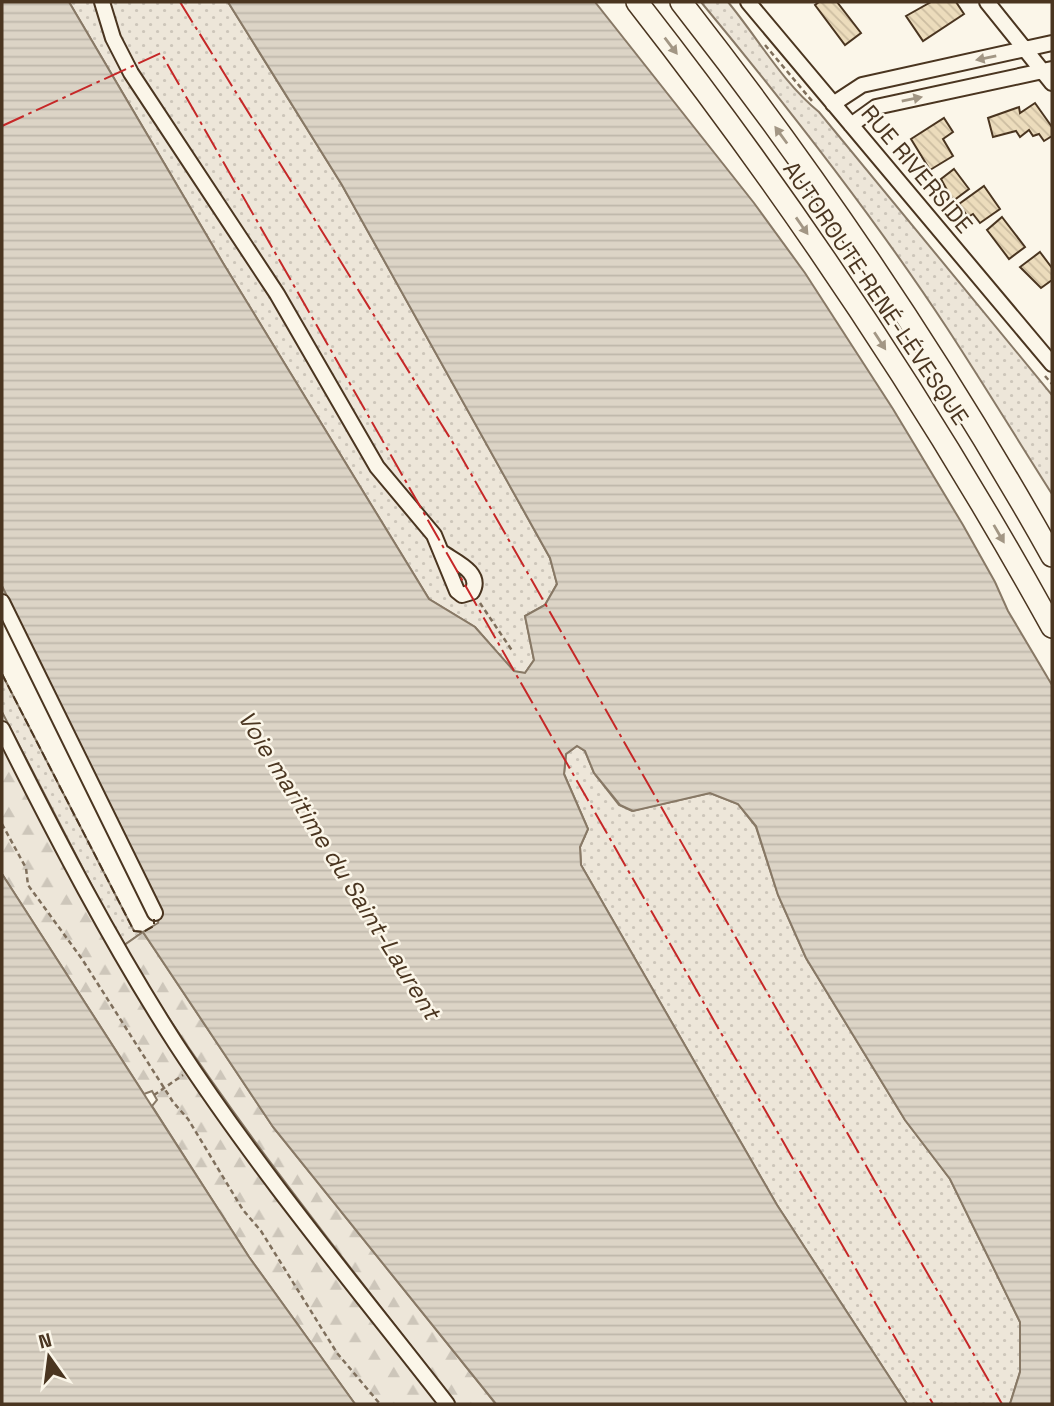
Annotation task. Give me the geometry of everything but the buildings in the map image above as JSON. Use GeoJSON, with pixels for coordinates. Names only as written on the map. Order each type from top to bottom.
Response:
{"type":"FeatureCollection","features":[{"type":"Feature","properties":{"kind":"highway","name":"AUTOROUTE RENÉ-LÉVESQUE"},"geometry":{"type":"LineString","coordinates":[[637,2],[756,160],[877,336],[975,493],[1052,627]]}},
{"type":"Feature","properties":{"kind":"highway","name":"AUTOROUTE RENÉ-LÉVESQUE"},"geometry":{"type":"LineString","coordinates":[[681,2],[818,187],[963,406],[1052,556]]}},
{"type":"Feature","properties":{"kind":"highway"},"geometry":{"type":"LineString","coordinates":[[963,406],[1052,531]]}},
{"type":"Feature","properties":{"kind":"street"},"geometry":{"type":"LineString","coordinates":[[102,2],[113,38],[131,73],[278,294],[377,467],[428,528],[443,553],[457,591],[462,595],[472,592]]}},
{"type":"Feature","properties":{"kind":"street","name":"RUE RIVERSIDE"},"geometry":{"type":"LineString","coordinates":[[748,2],[826,105],[850,125],[1052,365]]}},
{"type":"Feature","properties":{"kind":"street"},"geometry":{"type":"LineString","coordinates":[[987,2],[1024,49],[1049,75]]}},
{"type":"Feature","properties":{"kind":"street"},"geometry":{"type":"LineString","coordinates":[[826,105],[862,85],[1052,43]]}},
{"type":"Feature","properties":{"kind":"street"},"geometry":{"type":"LineString","coordinates":[[850,125],[876,107],[1049,75]]}},
{"type":"Feature","properties":{"kind":"street"},"geometry":{"type":"LineString","coordinates":[[2,602],[155,913]]}},
{"type":"Feature","properties":{"kind":"street"},"geometry":{"type":"LineString","coordinates":[[2,729],[106,930],[194,1069],[270,1178],[447,1404]]}},
{"type":"Feature","properties":{"kind":"path"},"geometry":{"type":"LineString","coordinates":[[762,39],[804,94],[826,105]]}},
{"type":"Feature","properties":{"kind":"path"},"geometry":{"type":"LineString","coordinates":[[472,592],[513,652]]}},
{"type":"Feature","properties":{"kind":"path"},"geometry":{"type":"LineString","coordinates":[[2,824],[26,867],[29,885],[82,959],[164,1087],[188,1119],[337,1353],[380,1404]]}},
{"type":"Feature","properties":{"kind":"path"},"geometry":{"type":"LineString","coordinates":[[154,1094],[194,1069]]}},
{"type":"Feature","properties":{"kind":"green space"},"geometry":{"type":"Polygon","coordinates":[[[69,2],[228,2],[342,185],[550,558],[557,584],[545,605],[525,616],[534,660],[525,673],[514,672],[475,627],[429,599],[223,263],[69,2]]]}},
{"type":"Feature","properties":{"kind":"green space"},"geometry":{"type":"Polygon","coordinates":[[[701,2],[728,2],[782,74],[819,112],[1052,395],[1052,494],[947,328],[889,244],[797,121],[701,2]]]}},
{"type":"Feature","properties":{"kind":"green space"},"geometry":{"type":"Polygon","coordinates":[[[2,674],[134,931],[143,932],[123,946],[2,712],[2,674]]]}},
{"type":"Feature","properties":{"kind":"green space"},"geometry":{"type":"Polygon","coordinates":[[[2,742],[104,938],[231,1134],[438,1404],[355,1404],[249,1257],[152,1106],[157,1100],[152,1091],[144,1094],[2,874],[2,742]]]}},
{"type":"Feature","properties":{"kind":"green space"},"geometry":{"type":"Polygon","coordinates":[[[577,746],[585,751],[594,773],[619,805],[632,811],[710,793],[738,804],[756,827],[778,895],[806,958],[905,1120],[950,1179],[1020,1322],[1020,1372],[1010,1404],[907,1404],[777,1205],[581,865],[580,847],[588,829],[564,774],[566,754],[577,746]]]}},
{"type":"Feature","properties":{"kind":"green space"},"geometry":{"type":"Polygon","coordinates":[[[143,932],[273,1127],[496,1404],[456,1404],[283,1180],[200,1065],[123,946],[143,932]]]}},
{"type":"Feature","properties":{"kind":"water","name":"Voie maritime du Saint-Laurent"},"geometry":{"type":"Polygon","coordinates":[[[2,2],[69,2],[223,263],[429,599],[475,627],[514,671],[525,673],[534,660],[525,616],[545,605],[557,584],[550,558],[342,185],[228,2],[595,2],[754,203],[805,273],[893,409],[963,525],[1008,611],[1052,685],[1052,1404],[1010,1404],[1020,1372],[1020,1322],[950,1179],[905,1120],[806,958],[778,895],[756,826],[738,804],[710,793],[633,811],[620,805],[594,773],[585,751],[577,746],[566,754],[564,774],[588,829],[580,847],[581,865],[777,1205],[907,1404],[496,1404],[273,1127],[143,932],[158,923],[160,907],[2,586],[2,2]]]}},
{"type":"Feature","properties":{"kind":"water"},"geometry":{"type":"Polygon","coordinates":[[[2,874],[249,1257],[355,1404],[2,1404],[2,874]]]}},
{"type":"Feature","properties":{"kind":"fence"},"geometry":{"type":"LineString","coordinates":[[2,674],[134,931],[143,932],[154,926],[154,919]]}},
{"type":"Feature","properties":{"kind":"power"},"geometry":{"type":"LineString","coordinates":[[180,2],[458,451],[1002,1404]]}},
{"type":"Feature","properties":{"kind":"power"},"geometry":{"type":"LineString","coordinates":[[2,126],[161,53],[933,1404]]}}]}
